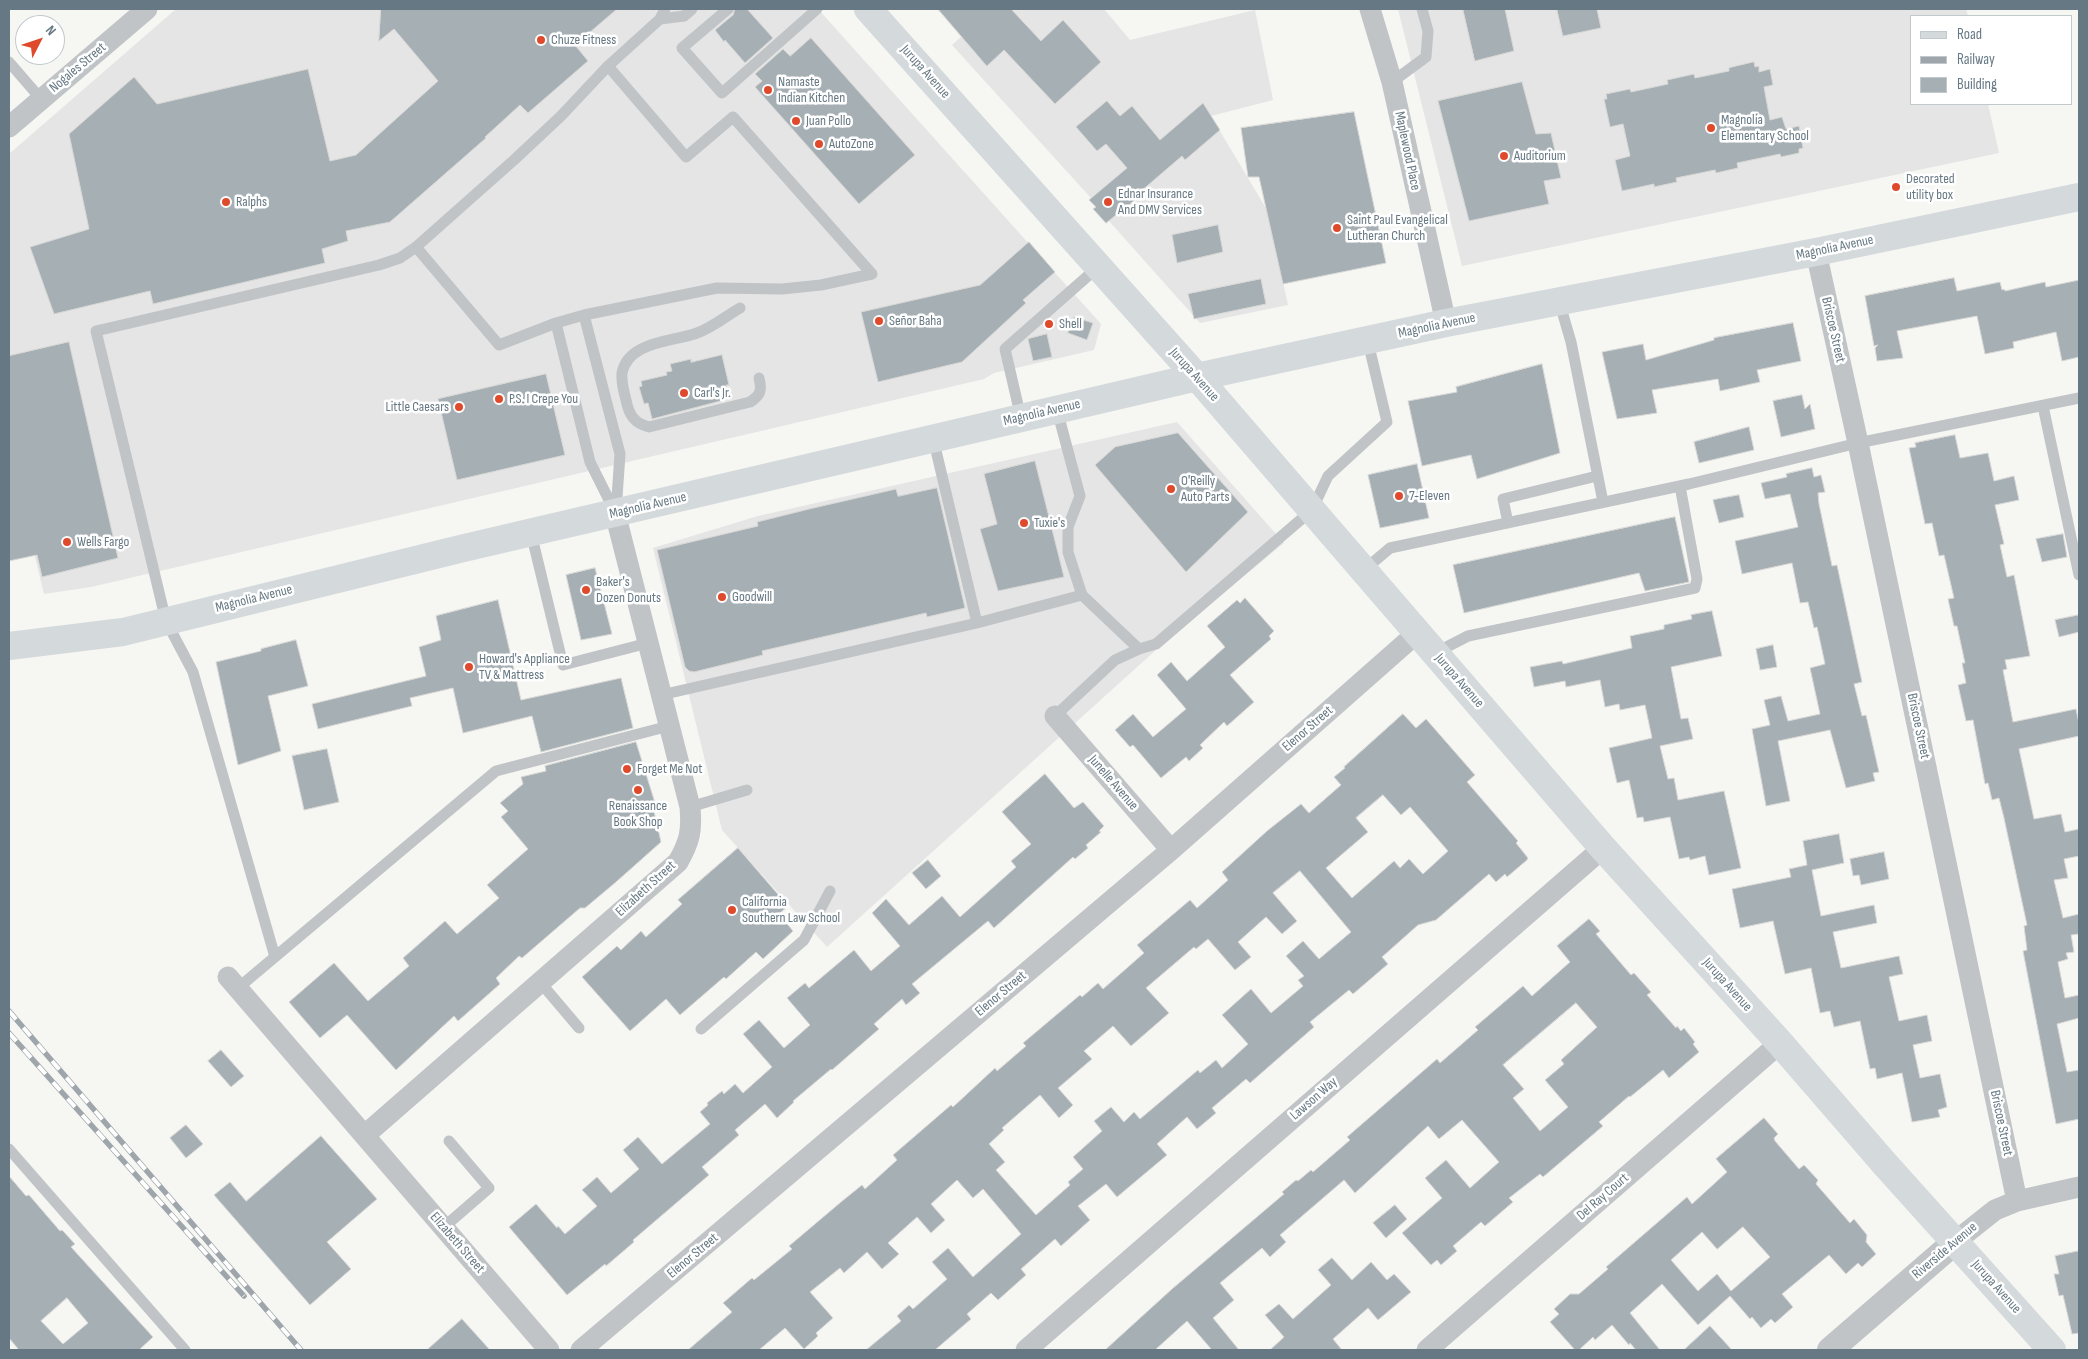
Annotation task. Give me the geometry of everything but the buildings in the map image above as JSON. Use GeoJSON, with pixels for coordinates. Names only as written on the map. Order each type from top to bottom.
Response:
{"type":"FeatureCollection","features":[{"type":"Feature","properties":{"kind":"main road","name":"Jurupa Avenue"},"geometry":{"type":"LineString","coordinates":[[868,9],[1197,378],[1603,848],[1780,1043],[1884,1163],[2052,1350]]}},
{"type":"Feature","properties":{"kind":"main road","name":"Magnolia Avenue"},"geometry":{"type":"LineString","coordinates":[[9,646],[123,632],[531,532],[1197,378],[1446,324],[1816,252],[2079,197]]}},
{"type":"Feature","properties":{"kind":"street","name":"Nogales Street"},"geometry":{"type":"LineString","coordinates":[[9,127],[147,9]]}},
{"type":"Feature","properties":{"kind":"street","name":"Maplewood Place"},"geometry":{"type":"LineString","coordinates":[[1370,9],[1392,82],[1446,324]]}},
{"type":"Feature","properties":{"kind":"street","name":"Briscoe Street"},"geometry":{"type":"LineString","coordinates":[[1816,252],[1858,443],[2017,1201]]}},
{"type":"Feature","properties":{"kind":"street","name":"Elizabeth Street"},"geometry":{"type":"LineString","coordinates":[[365,1135],[678,862],[688,845],[692,828],[690,807],[615,513]]}},
{"type":"Feature","properties":{"kind":"street","name":"Elenor Street"},"geometry":{"type":"LineString","coordinates":[[581,1350],[1170,850],[1417,633]]}},
{"type":"Feature","properties":{"kind":"street","name":"Junelle Avenue"},"geometry":{"type":"LineString","coordinates":[[1055,716],[1170,850]]}},
{"type":"Feature","properties":{"kind":"street","name":"Lawson Way"},"geometry":{"type":"LineString","coordinates":[[1026,1350],[1603,848]]}},
{"type":"Feature","properties":{"kind":"street","name":"Elizabeth Street"},"geometry":{"type":"LineString","coordinates":[[233,983],[550,1350]]}},
{"type":"Feature","properties":{"kind":"street","name":"Del Ray Court"},"geometry":{"type":"LineString","coordinates":[[1427,1350],[1780,1043]]}},
{"type":"Feature","properties":{"kind":"street","name":"Riverside Avenue"},"geometry":{"type":"LineString","coordinates":[[1830,1350],[1994,1210],[2017,1201],[2079,1187]]}},
{"type":"Feature","properties":{"kind":"lane"},"geometry":{"type":"LineString","coordinates":[[275,957],[193,672],[166,621],[96,330],[379,265],[400,258],[416,247],[514,160],[663,14],[684,16],[692,9]]}},
{"type":"Feature","properties":{"kind":"lane"},"geometry":{"type":"LineString","coordinates":[[728,9],[682,48],[722,93],[817,9]]}},
{"type":"Feature","properties":{"kind":"lane"},"geometry":{"type":"LineString","coordinates":[[1392,82],[1426,57],[1428,32],[1422,9]]}},
{"type":"Feature","properties":{"kind":"lane"},"geometry":{"type":"LineString","coordinates":[[9,62],[41,99]]}},
{"type":"Feature","properties":{"kind":"lane"},"geometry":{"type":"LineString","coordinates":[[416,247],[499,345],[556,323],[584,315],[717,288],[782,290],[821,285],[872,274],[733,117],[686,157],[608,66]]}},
{"type":"Feature","properties":{"kind":"lane"},"geometry":{"type":"LineString","coordinates":[[1021,418],[1005,349],[1098,267]]}},
{"type":"Feature","properties":{"kind":"lane"},"geometry":{"type":"LineString","coordinates":[[1559,301],[1571,342],[1597,476],[1604,502]]}},
{"type":"Feature","properties":{"kind":"lane"},"geometry":{"type":"LineString","coordinates":[[740,308],[697,333],[648,346],[635,353],[622,372],[628,408],[631,417],[636,422],[649,427],[750,402],[762,390],[760,378]]}},
{"type":"Feature","properties":{"kind":"lane"},"geometry":{"type":"LineString","coordinates":[[584,315],[620,454],[615,513]]}},
{"type":"Feature","properties":{"kind":"lane"},"geometry":{"type":"LineString","coordinates":[[556,323],[590,462],[615,513]]}},
{"type":"Feature","properties":{"kind":"lane"},"geometry":{"type":"LineString","coordinates":[[1055,716],[1115,660],[1139,649],[1156,644],[1312,510],[1328,476],[1388,422],[1368,342]]}},
{"type":"Feature","properties":{"kind":"lane"},"geometry":{"type":"LineString","coordinates":[[1364,570],[1390,548],[1680,486],[1858,443],[2079,398]]}},
{"type":"Feature","properties":{"kind":"lane"},"geometry":{"type":"LineString","coordinates":[[2044,406],[2079,575]]}},
{"type":"Feature","properties":{"kind":"lane"},"geometry":{"type":"LineString","coordinates":[[1056,410],[1080,496],[1068,527],[1068,552],[1082,595],[1139,649]]}},
{"type":"Feature","properties":{"kind":"lane"},"geometry":{"type":"LineString","coordinates":[[933,438],[977,623]]}},
{"type":"Feature","properties":{"kind":"lane"},"geometry":{"type":"LineString","coordinates":[[1508,523],[1503,499],[1597,476]]}},
{"type":"Feature","properties":{"kind":"lane"},"geometry":{"type":"LineString","coordinates":[[1435,653],[1468,636],[1695,588],[1697,579],[1680,486]]}},
{"type":"Feature","properties":{"kind":"lane"},"geometry":{"type":"LineString","coordinates":[[531,532],[563,665],[648,643]]}},
{"type":"Feature","properties":{"kind":"lane"},"geometry":{"type":"LineString","coordinates":[[662,695],[977,623],[1082,595]]}},
{"type":"Feature","properties":{"kind":"lane"},"geometry":{"type":"LineString","coordinates":[[233,983],[275,957],[496,771],[669,726]]}},
{"type":"Feature","properties":{"kind":"lane"},"geometry":{"type":"LineString","coordinates":[[690,807],[747,790]]}},
{"type":"Feature","properties":{"kind":"lane"},"geometry":{"type":"LineString","coordinates":[[701,1029],[804,940],[830,891]]}},
{"type":"Feature","properties":{"kind":"lane"},"geometry":{"type":"LineString","coordinates":[[540,982],[579,1028]]}},
{"type":"Feature","properties":{"kind":"lane"},"geometry":{"type":"LineString","coordinates":[[444,1227],[489,1188],[449,1141]]}},
{"type":"Feature","properties":{"kind":"lane"},"geometry":{"type":"LineString","coordinates":[[9,1149],[185,1350]]}},
{"type":"Feature","properties":{"kind":"shaded area"},"geometry":{"type":"Polygon","coordinates":[[[176,9],[818,9],[1101,324],[1094,350],[994,373],[984,379],[91,587],[44,594],[9,449],[9,154],[176,9]]]}},
{"type":"Feature","properties":{"kind":"shaded area"},"geometry":{"type":"Polygon","coordinates":[[[992,9],[1104,9],[1130,40],[1255,10],[1273,100],[1211,116],[1267,210],[1288,305],[1200,323],[1109,221],[1106,224],[1093,209],[1095,207],[1089,200],[1091,198],[952,45],[992,9]]]}},
{"type":"Feature","properties":{"kind":"shaded area","name":"Magnolia Elementary School"},"geometry":{"type":"Polygon","coordinates":[[[1398,9],[1966,9],[1968,15],[1910,15],[1910,105],[1988,105],[1999,153],[1462,266],[1398,9]]]}},
{"type":"Feature","properties":{"kind":"shaded area"},"geometry":{"type":"Polygon","coordinates":[[[1177,422],[1284,543],[1167,640],[827,947],[722,830],[653,548],[758,516],[1177,422]]]}},
{"type":"Feature","properties":{"kind":"railway"},"geometry":{"type":"LineString","coordinates":[[9,1011],[301,1350]]}},
{"type":"Feature","properties":{"kind":"railway"},"geometry":{"type":"LineString","coordinates":[[9,1033],[244,1296]]}},
{"type":"Feature","properties":{"kind":"place","name":"Chuze Fitness"},"geometry":{"type":"Point","coordinates":[541,40]}},
{"type":"Feature","properties":{"kind":"place","name":"Namaste Indian Kitchen"},"geometry":{"type":"Point","coordinates":[768,90]}},
{"type":"Feature","properties":{"kind":"place","name":"Juan Pollo"},"geometry":{"type":"Point","coordinates":[796,121]}},
{"type":"Feature","properties":{"kind":"place","name":"Magnolia Elementary School"},"geometry":{"type":"Point","coordinates":[1711,128]}},
{"type":"Feature","properties":{"kind":"place","name":"AutoZone"},"geometry":{"type":"Point","coordinates":[819,144]}},
{"type":"Feature","properties":{"kind":"place","name":"Auditorium"},"geometry":{"type":"Point","coordinates":[1504,156]}},
{"type":"Feature","properties":{"kind":"place","name":"Decorated utility box"},"geometry":{"type":"Point","coordinates":[1896,187]}},
{"type":"Feature","properties":{"kind":"place","name":"Ralphs"},"geometry":{"type":"Point","coordinates":[226,202]}},
{"type":"Feature","properties":{"kind":"place","name":"Ednar Insurance And DMV Services"},"geometry":{"type":"Point","coordinates":[1108,202]}},
{"type":"Feature","properties":{"kind":"place","name":"Saint Paul Evangelical Lutheran Church"},"geometry":{"type":"Point","coordinates":[1337,228]}},
{"type":"Feature","properties":{"kind":"place","name":"Señor Baha"},"geometry":{"type":"Point","coordinates":[879,321]}},
{"type":"Feature","properties":{"kind":"place","name":"Shell"},"geometry":{"type":"Point","coordinates":[1049,324]}},
{"type":"Feature","properties":{"kind":"place","name":"Carl's Jr."},"geometry":{"type":"Point","coordinates":[684,393]}},
{"type":"Feature","properties":{"kind":"place","name":"P.S. I Crepe You"},"geometry":{"type":"Point","coordinates":[499,399]}},
{"type":"Feature","properties":{"kind":"place","name":"Little Caesars"},"geometry":{"type":"Point","coordinates":[459,407]}},
{"type":"Feature","properties":{"kind":"place","name":"O'Reilly Auto Parts"},"geometry":{"type":"Point","coordinates":[1171,489]}},
{"type":"Feature","properties":{"kind":"place","name":"7-Eleven"},"geometry":{"type":"Point","coordinates":[1399,496]}},
{"type":"Feature","properties":{"kind":"place","name":"Tuxie's"},"geometry":{"type":"Point","coordinates":[1024,523]}},
{"type":"Feature","properties":{"kind":"place","name":"Wells Fargo"},"geometry":{"type":"Point","coordinates":[67,542]}},
{"type":"Feature","properties":{"kind":"place","name":"Baker's Dozen Donuts"},"geometry":{"type":"Point","coordinates":[586,590]}},
{"type":"Feature","properties":{"kind":"place","name":"Goodwill"},"geometry":{"type":"Point","coordinates":[722,597]}},
{"type":"Feature","properties":{"kind":"place","name":"Howard's Appliance TV & Mattress"},"geometry":{"type":"Point","coordinates":[469,667]}},
{"type":"Feature","properties":{"kind":"place","name":"Forget Me Not"},"geometry":{"type":"Point","coordinates":[627,769]}},
{"type":"Feature","properties":{"kind":"place","name":"Renaissance Book Shop"},"geometry":{"type":"Point","coordinates":[638,790]}},
{"type":"Feature","properties":{"kind":"place","name":"California Southern Law School"},"geometry":{"type":"Point","coordinates":[732,910]}}]}
